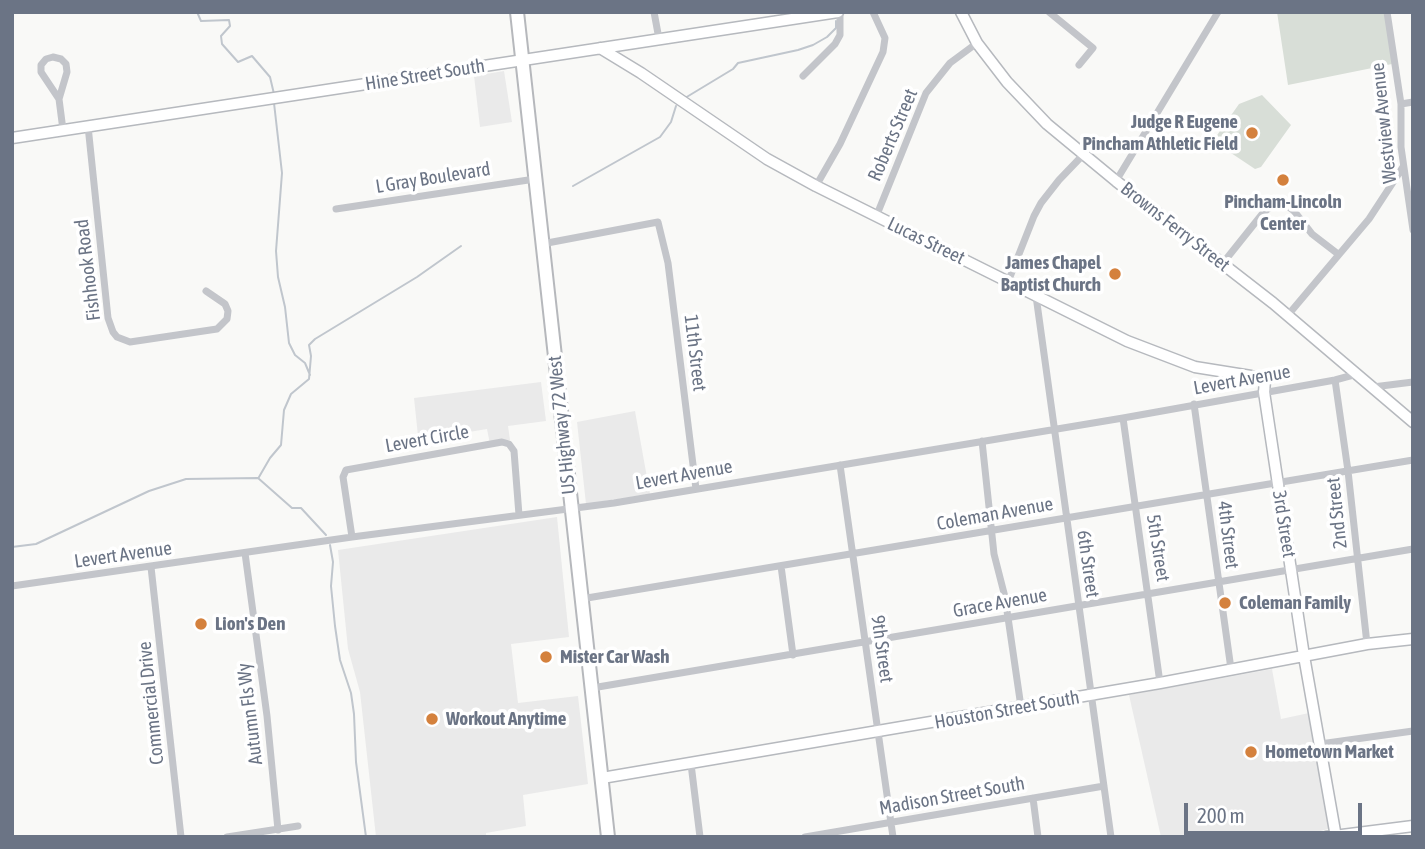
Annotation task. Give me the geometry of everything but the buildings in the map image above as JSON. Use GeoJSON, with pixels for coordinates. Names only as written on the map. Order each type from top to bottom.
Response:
{"type":"FeatureCollection","features":[{"type":"Feature","properties":{"kind":"highway","name":"US Highway 72 West"},"geometry":{"type":"LineString","coordinates":[[517,12],[608,837]]}},
{"type":"Feature","properties":{"kind":"street"},"geometry":{"type":"LineString","coordinates":[[654,12],[659,39]]}},
{"type":"Feature","properties":{"kind":"street","name":"Hine Street South"},"geometry":{"type":"LineString","coordinates":[[12,138],[839,12]]}},
{"type":"Feature","properties":{"kind":"street"},"geometry":{"type":"LineString","coordinates":[[803,76],[835,44],[839,35],[839,12]]}},
{"type":"Feature","properties":{"kind":"street"},"geometry":{"type":"LineString","coordinates":[[816,186],[840,144],[883,52],[883,31],[873,12]]}},
{"type":"Feature","properties":{"kind":"street","name":"Browns Ferry Street"},"geometry":{"type":"LineString","coordinates":[[961,12],[977,43],[1026,103],[1083,155],[1223,263],[1413,422]]}},
{"type":"Feature","properties":{"kind":"street"},"geometry":{"type":"LineString","coordinates":[[1049,12],[1093,48],[1079,65]]}},
{"type":"Feature","properties":{"kind":"street"},"geometry":{"type":"LineString","coordinates":[[1116,181],[1218,12]]}},
{"type":"Feature","properties":{"kind":"street","name":"Westview Avenue"},"geometry":{"type":"LineString","coordinates":[[1387,12],[1401,104],[1403,167],[1413,230]]}},
{"type":"Feature","properties":{"kind":"street","name":"Roberts Street"},"geometry":{"type":"LineString","coordinates":[[876,217],[926,93],[950,63],[977,43]]}},
{"type":"Feature","properties":{"kind":"street","name":"Lucas Street"},"geometry":{"type":"LineString","coordinates":[[600,48],[767,159],[876,217],[1167,358],[1209,371],[1260,379],[1265,382],[1264,391]]}},
{"type":"Feature","properties":{"kind":"street"},"geometry":{"type":"LineString","coordinates":[[59,99],[41,72],[41,65],[46,59],[53,57],[66,64],[67,72],[59,99],[63,130]]}},
{"type":"Feature","properties":{"kind":"street"},"geometry":{"type":"LineString","coordinates":[[1401,104],[1413,102]]}},
{"type":"Feature","properties":{"kind":"street","name":"Fishhook Road"},"geometry":{"type":"LineString","coordinates":[[88,126],[108,318],[113,332],[117,337],[130,342],[216,329],[227,319],[228,312],[225,304],[206,291]]}},
{"type":"Feature","properties":{"kind":"street"},"geometry":{"type":"LineString","coordinates":[[1008,282],[1041,204],[1083,155]]}},
{"type":"Feature","properties":{"kind":"street"},"geometry":{"type":"LineString","coordinates":[[1287,315],[1369,219],[1403,167]]}},
{"type":"Feature","properties":{"kind":"street","name":"L Gray Boulevard"},"geometry":{"type":"LineString","coordinates":[[336,209],[535,179]]}},
{"type":"Feature","properties":{"kind":"street"},"geometry":{"type":"LineString","coordinates":[[1223,263],[1275,203],[1283,203],[1294,211],[1312,234],[1338,254]]}},
{"type":"Feature","properties":{"kind":"street","name":"11th Street"},"geometry":{"type":"LineString","coordinates":[[542,244],[657,222],[668,262],[696,489]]}},
{"type":"Feature","properties":{"kind":"street","name":"6th Street"},"geometry":{"type":"LineString","coordinates":[[1036,296],[1111,837]]}},
{"type":"Feature","properties":{"kind":"street","name":"Levert Avenue"},"geometry":{"type":"LineString","coordinates":[[12,586],[696,489],[1123,418],[1335,380],[1357,373]]}},
{"type":"Feature","properties":{"kind":"street","name":"2nd Street"},"geometry":{"type":"LineString","coordinates":[[1335,380],[1367,644]]}},
{"type":"Feature","properties":{"kind":"street"},"geometry":{"type":"LineString","coordinates":[[1373,387],[1413,382]]}},
{"type":"Feature","properties":{"kind":"street","name":"3rd Street"},"geometry":{"type":"LineString","coordinates":[[1264,391],[1333,836]]}},
{"type":"Feature","properties":{"kind":"street","name":"4th Street"},"geometry":{"type":"LineString","coordinates":[[1194,404],[1231,670]]}},
{"type":"Feature","properties":{"kind":"street","name":"5th Street"},"geometry":{"type":"LineString","coordinates":[[1123,418],[1160,683]]}},
{"type":"Feature","properties":{"kind":"street"},"geometry":{"type":"LineString","coordinates":[[982,441],[994,554],[1008,618],[1021,707]]}},
{"type":"Feature","properties":{"kind":"street","name":"Levert Circle"},"geometry":{"type":"LineString","coordinates":[[352,537],[342,477],[346,470],[502,442],[509,444],[514,452],[519,515]]}},
{"type":"Feature","properties":{"kind":"street","name":"Coleman Avenue"},"geometry":{"type":"LineString","coordinates":[[581,599],[1413,460]]}},
{"type":"Feature","properties":{"kind":"street","name":"9th Street"},"geometry":{"type":"LineString","coordinates":[[840,465],[893,837]]}},
{"type":"Feature","properties":{"kind":"street","name":"Grace Avenue"},"geometry":{"type":"LineString","coordinates":[[592,688],[1413,550]]}},
{"type":"Feature","properties":{"kind":"street","name":"Autumn Fls Wy"},"geometry":{"type":"LineString","coordinates":[[245,553],[267,716],[278,830]]}},
{"type":"Feature","properties":{"kind":"street"},"geometry":{"type":"LineString","coordinates":[[781,566],[793,655]]}},
{"type":"Feature","properties":{"kind":"street","name":"Commercial Drive"},"geometry":{"type":"LineString","coordinates":[[151,567],[181,837]]}},
{"type":"Feature","properties":{"kind":"street","name":"Houston Street South"},"geometry":{"type":"LineString","coordinates":[[602,778],[1093,695],[1367,644],[1413,639]]}},
{"type":"Feature","properties":{"kind":"street"},"geometry":{"type":"LineString","coordinates":[[1320,744],[1413,732]]}},
{"type":"Feature","properties":{"kind":"street"},"geometry":{"type":"LineString","coordinates":[[691,764],[700,837]]}},
{"type":"Feature","properties":{"kind":"street","name":"Madison Street South"},"geometry":{"type":"LineString","coordinates":[[804,837],[1104,786]]}},
{"type":"Feature","properties":{"kind":"street"},"geometry":{"type":"LineString","coordinates":[[1033,798],[1038,837]]}},
{"type":"Feature","properties":{"kind":"street"},"geometry":{"type":"LineString","coordinates":[[228,837],[298,826]]}},
{"type":"Feature","properties":{"kind":"street"},"geometry":{"type":"LineString","coordinates":[[1333,836],[1413,826]]}},
{"type":"Feature","properties":{"kind":"shaded area"},"geometry":{"type":"Polygon","coordinates":[[[1277,12],[1385,12],[1392,64],[1288,85],[1277,12]]]}},
{"type":"Feature","properties":{"kind":"shaded area"},"geometry":{"type":"Polygon","coordinates":[[[504,71],[512,122],[480,127],[474,76],[504,71]]]}},
{"type":"Feature","properties":{"kind":"shaded area","name":"Judge R Eugene Pincham Athletic Field"},"geometry":{"type":"Polygon","coordinates":[[[1262,95],[1291,125],[1261,167],[1255,169],[1213,141],[1239,104],[1262,95]]]}},
{"type":"Feature","properties":{"kind":"shaded area"},"geometry":{"type":"Polygon","coordinates":[[[541,382],[546,421],[508,426],[510,440],[490,444],[487,429],[418,436],[414,398],[541,382]]]}},
{"type":"Feature","properties":{"kind":"shaded area"},"geometry":{"type":"Polygon","coordinates":[[[635,411],[650,494],[586,504],[577,422],[635,411]]]}},
{"type":"Feature","properties":{"kind":"shaded area"},"geometry":{"type":"Polygon","coordinates":[[[557,517],[569,637],[511,644],[518,703],[578,696],[588,784],[523,795],[526,826],[486,833],[486,837],[376,837],[360,692],[348,649],[338,550],[557,517]]]}},
{"type":"Feature","properties":{"kind":"shaded area"},"geometry":{"type":"Polygon","coordinates":[[[1272,669],[1281,719],[1309,713],[1330,826],[1328,829],[1298,837],[1161,837],[1129,695],[1272,669]]]}},
{"type":"Feature","properties":{"kind":"waterway"},"geometry":{"type":"LineString","coordinates":[[197,12],[201,21],[229,20],[230,26],[221,36],[222,44],[238,62],[252,56],[270,77],[274,94]]}},
{"type":"Feature","properties":{"kind":"waterway"},"geometry":{"type":"LineString","coordinates":[[685,98],[733,69],[738,63],[813,45],[836,28],[836,21]]}},
{"type":"Feature","properties":{"kind":"waterway"},"geometry":{"type":"LineString","coordinates":[[274,103],[282,173],[276,251],[278,277],[289,343],[295,355],[305,363],[310,375]]}},
{"type":"Feature","properties":{"kind":"waterway"},"geometry":{"type":"LineString","coordinates":[[573,186],[660,137],[671,122],[676,106]]}},
{"type":"Feature","properties":{"kind":"waterway"},"geometry":{"type":"LineString","coordinates":[[259,477],[281,445],[284,410],[291,394],[309,379],[309,345],[461,246]]}},
{"type":"Feature","properties":{"kind":"waterway"},"geometry":{"type":"LineString","coordinates":[[12,547],[36,544],[149,491],[186,479],[258,478],[292,508],[301,508],[326,535]]}},
{"type":"Feature","properties":{"kind":"waterway"},"geometry":{"type":"LineString","coordinates":[[330,545],[335,626],[340,660],[351,693],[356,762],[366,837]]}},
{"type":"Feature","properties":{"kind":"place","name":"Judge R Eugene Pincham Athletic Field"},"geometry":{"type":"Point","coordinates":[1252,133]}},
{"type":"Feature","properties":{"kind":"place","name":"Pincham-Lincoln Center"},"geometry":{"type":"Point","coordinates":[1283,180]}},
{"type":"Feature","properties":{"kind":"place","name":"James Chapel Baptist Church"},"geometry":{"type":"Point","coordinates":[1115,274]}},
{"type":"Feature","properties":{"kind":"place","name":"Coleman Family"},"geometry":{"type":"Point","coordinates":[1225,603]}},
{"type":"Feature","properties":{"kind":"place","name":"Lion's Den"},"geometry":{"type":"Point","coordinates":[201,624]}},
{"type":"Feature","properties":{"kind":"place","name":"Mister Car Wash"},"geometry":{"type":"Point","coordinates":[546,657]}},
{"type":"Feature","properties":{"kind":"place","name":"Workout Anytime"},"geometry":{"type":"Point","coordinates":[432,719]}},
{"type":"Feature","properties":{"kind":"place","name":"Hometown Market"},"geometry":{"type":"Point","coordinates":[1251,752]}}]}
